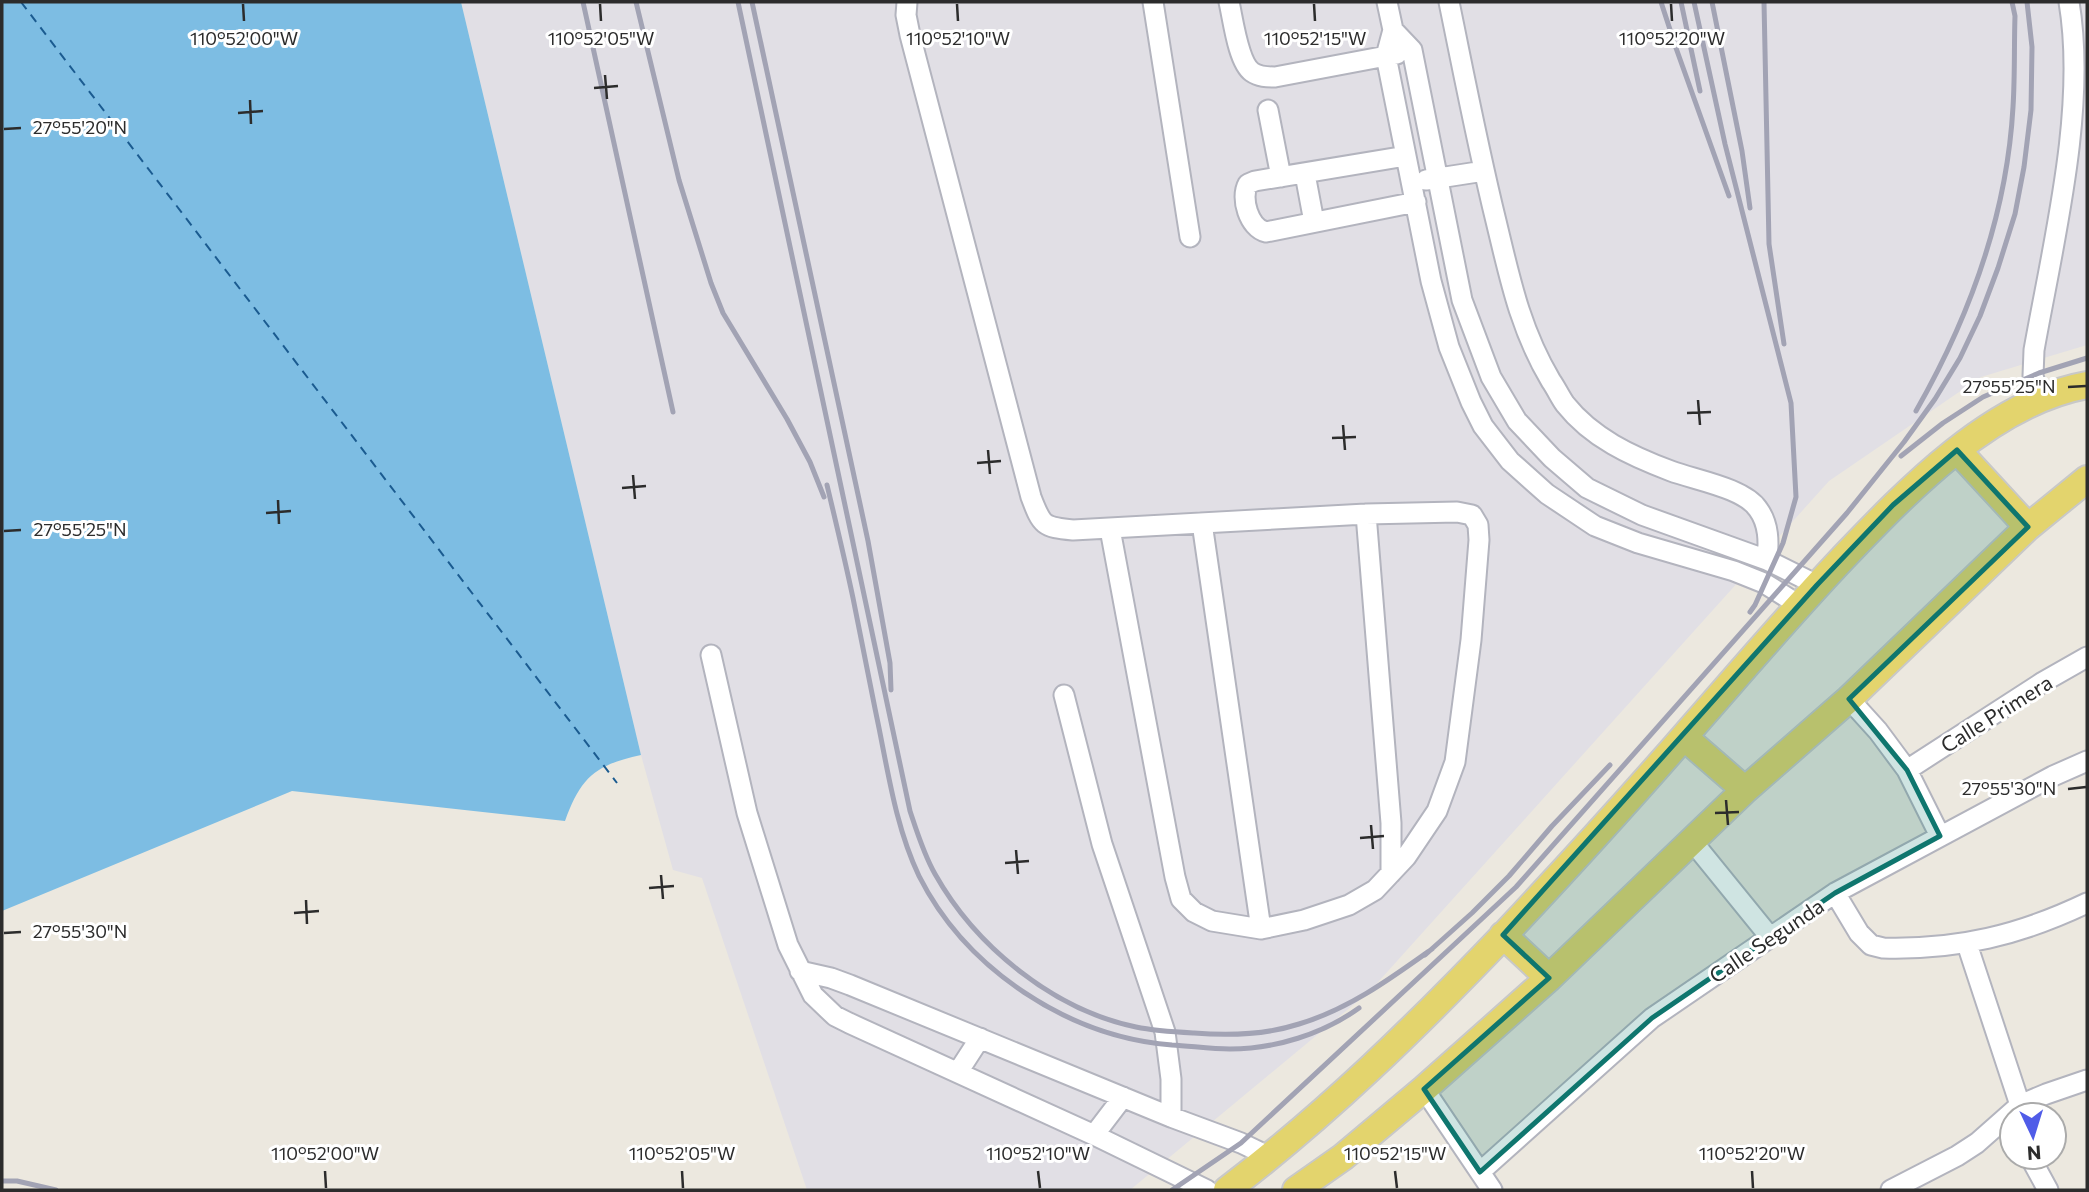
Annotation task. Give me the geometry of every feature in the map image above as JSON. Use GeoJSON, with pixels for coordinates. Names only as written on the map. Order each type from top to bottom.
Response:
{"type":"FeatureCollection","features":[{"type":"Feature","properties":{"kind":"main road"},"geometry":{"type":"LineString","coordinates":[[1227,1190],[1335,1102],[1407,1034],[1503,935],[1684,737],[1817,585],[1893,505],[1957,450],[1996,422],[2040,400],[2087,384]]}},
{"type":"Feature","properties":{"kind":"main road"},"geometry":{"type":"LineString","coordinates":[[1957,450],[2028,527]]}},
{"type":"Feature","properties":{"kind":"main road"},"geometry":{"type":"LineString","coordinates":[[1296,1190],[1343,1157],[1549,978],[1745,790],[1849,699],[2028,527],[2087,479]]}},
{"type":"Feature","properties":{"kind":"main road"},"geometry":{"type":"LineString","coordinates":[[1684,737],[1745,790]]}},
{"type":"Feature","properties":{"kind":"main road"},"geometry":{"type":"LineString","coordinates":[[1503,935],[1549,978]]}},
{"type":"Feature","properties":{"kind":"street"},"geometry":{"type":"LineString","coordinates":[[907,2],[906,15],[910,35],[1040,520],[1054,528],[1073,530],[1366,514],[1457,512],[1472,515],[1478,525],[1471,640],[1455,762],[1437,811],[1420,837],[1375,890],[1349,905],[1304,920],[1261,929],[1212,921],[1194,912],[1181,900],[1110,529]]}},
{"type":"Feature","properties":{"kind":"street"},"geometry":{"type":"LineString","coordinates":[[1153,2],[1190,237]]}},
{"type":"Feature","properties":{"kind":"street"},"geometry":{"type":"LineString","coordinates":[[1229,2],[1242,58],[1247,67],[1262,76],[1275,77],[1412,50]]}},
{"type":"Feature","properties":{"kind":"street"},"geometry":{"type":"LineString","coordinates":[[1387,2],[1393,30],[1386,56],[1431,281],[1454,360],[1483,426],[1510,461],[1547,494],[1595,526],[1637,543],[1734,571],[1764,583],[1799,605]]}},
{"type":"Feature","properties":{"kind":"street"},"geometry":{"type":"LineString","coordinates":[[1449,2],[1484,171],[1516,304],[1538,358],[1564,403],[1592,432],[1628,454],[1741,495],[1758,508],[1766,524],[1769,540],[1768,560]]}},
{"type":"Feature","properties":{"kind":"street"},"geometry":{"type":"LineString","coordinates":[[2040,400],[2034,376],[2034,350],[2065,174],[2071,121],[2074,65],[2069,2]]}},
{"type":"Feature","properties":{"kind":"street"},"geometry":{"type":"LineString","coordinates":[[1393,30],[1412,50],[1467,318],[1490,377],[1517,421],[1552,458],[1587,488],[1642,515],[1768,560],[1817,585]]}},
{"type":"Feature","properties":{"kind":"street"},"geometry":{"type":"LineString","coordinates":[[1268,110],[1281,177]]}},
{"type":"Feature","properties":{"kind":"street"},"geometry":{"type":"LineString","coordinates":[[1406,156],[1248,184],[1245,198],[1254,225],[1266,232],[1416,202]]}},
{"type":"Feature","properties":{"kind":"street"},"geometry":{"type":"LineString","coordinates":[[1412,183],[1484,171]]}},
{"type":"Feature","properties":{"kind":"street"},"geometry":{"type":"LineString","coordinates":[[1305,174],[1314,222]]}},
{"type":"Feature","properties":{"kind":"street"},"geometry":{"type":"LineString","coordinates":[[1366,514],[1391,822],[1391,873]]}},
{"type":"Feature","properties":{"kind":"street"},"geometry":{"type":"LineString","coordinates":[[1202,523],[1261,929]]}},
{"type":"Feature","properties":{"kind":"street"},"geometry":{"type":"LineString","coordinates":[[711,655],[747,813],[778,918],[813,995],[835,1016],[1207,1190]]}},
{"type":"Feature","properties":{"kind":"street","name":"Calle Primera"},"geometry":{"type":"LineString","coordinates":[[1907,770],[2043,682],[2087,657]]}},
{"type":"Feature","properties":{"kind":"street"},"geometry":{"type":"LineString","coordinates":[[1064,695],[1102,844],[1165,1032],[1171,1079],[1171,1117]]}},
{"type":"Feature","properties":{"kind":"street"},"geometry":{"type":"LineString","coordinates":[[1849,699],[1878,731],[1907,770],[1940,836]]}},
{"type":"Feature","properties":{"kind":"street","name":"Calle Segunda"},"geometry":{"type":"LineString","coordinates":[[1480,1172],[1652,1018],[1770,937],[1835,893],[2053,776],[2087,761]]}},
{"type":"Feature","properties":{"kind":"street"},"geometry":{"type":"LineString","coordinates":[[1692,841],[1770,937]]}},
{"type":"Feature","properties":{"kind":"street"},"geometry":{"type":"LineString","coordinates":[[1835,893],[1858,933],[1871,945],[1903,949],[1967,944],[2012,933],[2087,903]]}},
{"type":"Feature","properties":{"kind":"street"},"geometry":{"type":"LineString","coordinates":[[1967,944],[2016,1101]]}},
{"type":"Feature","properties":{"kind":"street"},"geometry":{"type":"LineString","coordinates":[[800,971],[850,985],[1270,1157]]}},
{"type":"Feature","properties":{"kind":"street"},"geometry":{"type":"LineString","coordinates":[[835,1016],[850,985]]}},
{"type":"Feature","properties":{"kind":"street"},"geometry":{"type":"LineString","coordinates":[[958,1072],[980,1038]]}},
{"type":"Feature","properties":{"kind":"street"},"geometry":{"type":"LineString","coordinates":[[2034,1101],[2046,1094],[2087,1080]]}},
{"type":"Feature","properties":{"kind":"street"},"geometry":{"type":"LineString","coordinates":[[1424,1089],[1493,1190]]}},
{"type":"Feature","properties":{"kind":"street"},"geometry":{"type":"LineString","coordinates":[[1094,1135],[1123,1097]]}},
{"type":"Feature","properties":{"kind":"street"},"geometry":{"type":"LineString","coordinates":[[1901,1188],[1977,1143],[1998,1126]]}},
{"type":"Feature","properties":{"kind":"street"},"geometry":{"type":"LineString","coordinates":[[2038,1171],[2048,1190]]}},
{"type":"Feature","properties":{"kind":"highlighted area"},"geometry":{"type":"Polygon","coordinates":[[[1957,450],[2028,527],[1849,699],[1907,770],[1940,836],[1835,893],[1652,1018],[1480,1172],[1424,1089],[1549,978],[1503,935],[1817,585],[1893,505],[1957,450]]]}},
{"type":"Feature","properties":{"kind":"shaded area"},"geometry":{"type":"Polygon","coordinates":[[[461,2],[2087,2],[2087,345],[1981,377],[1829,481],[1370,991],[1130,1190],[807,1190],[702,878],[673,870],[641,755],[461,2]]]}},
{"type":"Feature","properties":{"kind":"water"},"geometry":{"type":"Polygon","coordinates":[[[2,2],[461,2],[641,755],[612,763],[592,775],[577,794],[565,821],[292,791],[2,911],[2,2]]]}},
{"type":"Feature","properties":{"kind":"ferry route"},"geometry":{"type":"LineString","coordinates":[[21,2],[617,783]]}},
{"type":"Feature","properties":{"kind":"railway"},"geometry":{"type":"LineString","coordinates":[[583,2],[673,412]]}},
{"type":"Feature","properties":{"kind":"railway"},"geometry":{"type":"LineString","coordinates":[[636,2],[679,180],[711,283],[723,313],[810,462],[824,497]]}},
{"type":"Feature","properties":{"kind":"railway"},"geometry":{"type":"LineString","coordinates":[[738,2],[910,811],[927,859],[952,901],[995,950],[1020,972],[1047,990],[1106,1019],[1158,1030],[1234,1034],[1299,1024],[1352,1002],[1432,949]]}},
{"type":"Feature","properties":{"kind":"railway"},"geometry":{"type":"LineString","coordinates":[[752,2],[868,541],[890,663],[891,690]]}},
{"type":"Feature","properties":{"kind":"railway"},"geometry":{"type":"LineString","coordinates":[[1661,2],[1729,196]]}},
{"type":"Feature","properties":{"kind":"railway"},"geometry":{"type":"LineString","coordinates":[[1681,2],[1700,91]]}},
{"type":"Feature","properties":{"kind":"railway"},"geometry":{"type":"LineString","coordinates":[[1694,2],[1725,144],[1791,403],[1796,497],[1783,543],[1750,612]]}},
{"type":"Feature","properties":{"kind":"railway"},"geometry":{"type":"LineString","coordinates":[[1712,2],[1742,151],[1750,208]]}},
{"type":"Feature","properties":{"kind":"railway"},"geometry":{"type":"LineString","coordinates":[[1764,2],[1769,244],[1784,344]]}},
{"type":"Feature","properties":{"kind":"railway"},"geometry":{"type":"LineString","coordinates":[[1916,411],[1953,339],[1994,226],[2003,187],[2013,107],[2015,16],[2012,2]]}},
{"type":"Feature","properties":{"kind":"railway"},"geometry":{"type":"LineString","coordinates":[[1172,1190],[1241,1143],[1516,887],[1847,513],[1935,399],[1960,358],[1980,316],[2015,214],[2031,110],[2032,47],[2027,2]]}},
{"type":"Feature","properties":{"kind":"railway"},"geometry":{"type":"LineString","coordinates":[[1901,456],[1943,423],[1983,397],[2039,373],[2087,358]]}},
{"type":"Feature","properties":{"kind":"railway"},"geometry":{"type":"LineString","coordinates":[[827,485],[899,822],[919,876],[939,910],[964,941],[992,968],[1059,1013],[1095,1028],[1133,1039],[1216,1049],[1264,1046],[1314,1032],[1359,1008]]}},
{"type":"Feature","properties":{"kind":"railway"},"geometry":{"type":"LineString","coordinates":[[1425,955],[1509,876],[1610,765]]}},
{"type":"Feature","properties":{"kind":"railway"},"geometry":{"type":"LineString","coordinates":[[2,1181],[17,1181],[56,1190]]}}]}
